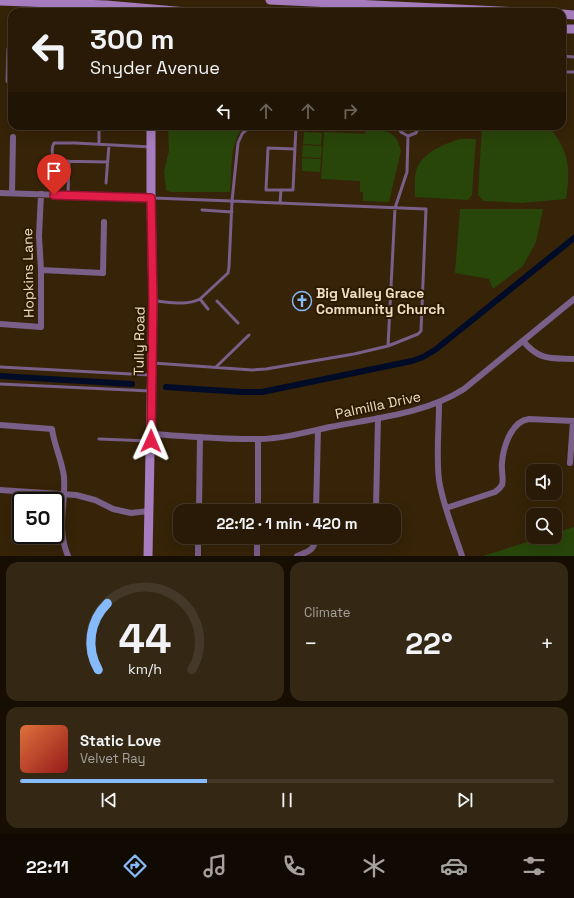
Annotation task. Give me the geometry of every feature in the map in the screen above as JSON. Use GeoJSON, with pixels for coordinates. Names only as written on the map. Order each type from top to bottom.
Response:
{"type":"FeatureCollection","features":[{"type":"Feature","properties":{"kind":"main road"},"geometry":{"type":"LineString","coordinates":[[270,0],[437,8]]}},
{"type":"Feature","properties":{"kind":"main road"},"geometry":{"type":"LineString","coordinates":[[0,1],[125,8]]}},
{"type":"Feature","properties":{"kind":"main road","name":"Tully Road"},"geometry":{"type":"LineString","coordinates":[[148,556],[153,375],[151,130]]}},
{"type":"Feature","properties":{"kind":"street"},"geometry":{"type":"LineString","coordinates":[[12,193],[13,136]]}},
{"type":"Feature","properties":{"kind":"street"},"geometry":{"type":"LineString","coordinates":[[0,192],[68,196],[151,198]]}},
{"type":"Feature","properties":{"kind":"street","name":"Hopkins Lane"},"geometry":{"type":"LineString","coordinates":[[0,324],[41,327],[41,270],[39,236],[41,194]]}},
{"type":"Feature","properties":{"kind":"street"},"geometry":{"type":"LineString","coordinates":[[41,270],[103,273],[104,222]]}},
{"type":"Feature","properties":{"kind":"street","name":"Palmilla Drive"},"geometry":{"type":"LineString","coordinates":[[151,437],[200,437],[258,440],[277,438],[416,410],[440,403],[464,389],[574,299]]}},
{"type":"Feature","properties":{"kind":"street"},"geometry":{"type":"LineString","coordinates":[[523,341],[530,350],[540,356],[546,358],[574,359]]}},
{"type":"Feature","properties":{"kind":"street"},"geometry":{"type":"LineString","coordinates":[[440,403],[438,470],[442,494],[462,556]]}},
{"type":"Feature","properties":{"kind":"street"},"geometry":{"type":"LineString","coordinates":[[376,504],[378,418]]}},
{"type":"Feature","properties":{"kind":"street"},"geometry":{"type":"LineString","coordinates":[[446,508],[495,492],[501,487],[503,480],[502,461],[505,445],[513,431],[522,421],[529,419],[574,421],[570,463]]}},
{"type":"Feature","properties":{"kind":"street"},"geometry":{"type":"LineString","coordinates":[[0,425],[52,428],[55,445],[62,464],[64,476],[63,492]]}},
{"type":"Feature","properties":{"kind":"street"},"geometry":{"type":"LineString","coordinates":[[316,504],[318,430]]}},
{"type":"Feature","properties":{"kind":"street"},"geometry":{"type":"LineString","coordinates":[[199,504],[200,437]]}},
{"type":"Feature","properties":{"kind":"street"},"geometry":{"type":"LineString","coordinates":[[258,440],[258,504]]}},
{"type":"Feature","properties":{"kind":"street"},"geometry":{"type":"LineString","coordinates":[[0,490],[32,492]]}},
{"type":"Feature","properties":{"kind":"street"},"geometry":{"type":"LineString","coordinates":[[64,494],[84,497],[122,511],[149,511]]}},
{"type":"Feature","properties":{"kind":"street"},"geometry":{"type":"LineString","coordinates":[[64,541],[68,556]]}},
{"type":"Feature","properties":{"kind":"street"},"geometry":{"type":"LineString","coordinates":[[198,544],[198,556]]}},
{"type":"Feature","properties":{"kind":"street"},"geometry":{"type":"LineString","coordinates":[[257,556],[258,544]]}},
{"type":"Feature","properties":{"kind":"street"},"geometry":{"type":"LineString","coordinates":[[297,556],[308,552],[314,544]]}},
{"type":"Feature","properties":{"kind":"lane"},"geometry":{"type":"LineString","coordinates":[[8,49],[8,82]]}},
{"type":"Feature","properties":{"kind":"lane"},"geometry":{"type":"LineString","coordinates":[[98,144],[99,130]]}},
{"type":"Feature","properties":{"kind":"lane"},"geometry":{"type":"LineString","coordinates":[[153,301],[186,304],[194,302],[200,299],[228,273],[232,201],[238,143],[242,134],[246,130]]}},
{"type":"Feature","properties":{"kind":"lane"},"geometry":{"type":"LineString","coordinates":[[295,149],[268,148],[266,190],[293,190],[295,149],[296,130]]}},
{"type":"Feature","properties":{"kind":"lane"},"geometry":{"type":"LineString","coordinates":[[400,130],[408,136]]}},
{"type":"Feature","properties":{"kind":"lane"},"geometry":{"type":"LineString","coordinates":[[408,136],[416,133],[417,130]]}},
{"type":"Feature","properties":{"kind":"lane"},"geometry":{"type":"LineString","coordinates":[[388,346],[394,208],[407,172],[408,136]]}},
{"type":"Feature","properties":{"kind":"lane"},"geometry":{"type":"LineString","coordinates":[[108,162],[55,161],[53,158],[52,146],[54,143],[109,144],[151,147]]}},
{"type":"Feature","properties":{"kind":"lane"},"geometry":{"type":"LineString","coordinates":[[106,183],[109,144]]}},
{"type":"Feature","properties":{"kind":"lane"},"geometry":{"type":"LineString","coordinates":[[68,196],[69,161]]}},
{"type":"Feature","properties":{"kind":"lane"},"geometry":{"type":"LineString","coordinates":[[280,203],[281,190]]}},
{"type":"Feature","properties":{"kind":"lane"},"geometry":{"type":"LineString","coordinates":[[151,198],[426,209],[420,331],[418,334],[388,346],[354,354],[266,369],[252,370],[153,363]]}},
{"type":"Feature","properties":{"kind":"lane"},"geometry":{"type":"LineString","coordinates":[[202,210],[232,212]]}},
{"type":"Feature","properties":{"kind":"lane"},"geometry":{"type":"LineString","coordinates":[[200,299],[208,309]]}},
{"type":"Feature","properties":{"kind":"lane"},"geometry":{"type":"LineString","coordinates":[[217,301],[238,323]]}},
{"type":"Feature","properties":{"kind":"lane"},"geometry":{"type":"LineString","coordinates":[[216,367],[249,334]]}},
{"type":"Feature","properties":{"kind":"lane"},"geometry":{"type":"LineString","coordinates":[[0,367],[153,375]]}},
{"type":"Feature","properties":{"kind":"lane"},"geometry":{"type":"LineString","coordinates":[[0,384],[152,391]]}},
{"type":"Feature","properties":{"kind":"lane"},"geometry":{"type":"LineString","coordinates":[[99,439],[151,437]]}},
{"type":"Feature","properties":{"kind":"green space"},"geometry":{"type":"Polygon","coordinates":[[[168,130],[242,130],[236,139],[232,157],[230,192],[171,192],[166,190],[164,171],[169,151],[168,130]]]}},
{"type":"Feature","properties":{"kind":"green space"},"geometry":{"type":"Polygon","coordinates":[[[366,130],[389,132],[399,144],[401,151],[389,202],[363,201],[363,192],[360,192],[360,181],[321,179],[324,132],[365,134],[366,130]]]}},
{"type":"Feature","properties":{"kind":"green space"},"geometry":{"type":"Polygon","coordinates":[[[482,130],[552,130],[556,135],[567,160],[568,188],[566,199],[522,203],[484,201],[478,195],[482,130]]]}},
{"type":"Feature","properties":{"kind":"green space"},"geometry":{"type":"Polygon","coordinates":[[[304,132],[322,133],[321,145],[303,144],[304,132]]]}},
{"type":"Feature","properties":{"kind":"green space"},"geometry":{"type":"Polygon","coordinates":[[[461,139],[476,139],[472,195],[468,200],[415,197],[416,171],[423,159],[441,146],[461,139]]]}},
{"type":"Feature","properties":{"kind":"green space"},"geometry":{"type":"Polygon","coordinates":[[[303,145],[322,146],[321,158],[302,157],[303,145]]]}},
{"type":"Feature","properties":{"kind":"green space"},"geometry":{"type":"Polygon","coordinates":[[[302,158],[321,159],[320,172],[302,171],[302,158]]]}},
{"type":"Feature","properties":{"kind":"green space"},"geometry":{"type":"Polygon","coordinates":[[[460,209],[543,209],[536,242],[523,266],[493,289],[489,279],[455,273],[460,209]]]}},
{"type":"Feature","properties":{"kind":"green space"},"geometry":{"type":"Polygon","coordinates":[[[574,527],[574,556],[483,556],[526,542],[526,544],[562,544],[562,531],[574,527]]]}},
{"type":"Feature","properties":{"kind":"waterway"},"geometry":{"type":"LineString","coordinates":[[166,387],[262,392],[412,361],[423,357],[435,350],[574,238]]}},
{"type":"Feature","properties":{"kind":"waterway"},"geometry":{"type":"LineString","coordinates":[[0,376],[132,384]]}},
{"type":"Feature","properties":{"kind":"place","name":"Big Valley Grace Community Church"},"geometry":{"type":"Point","coordinates":[302,301]}},
{"type":"Feature","properties":{"kind":"route"},"geometry":{"type":"LineString","coordinates":[[54,195],[151,198],[153,375],[151,441]]}}]}
